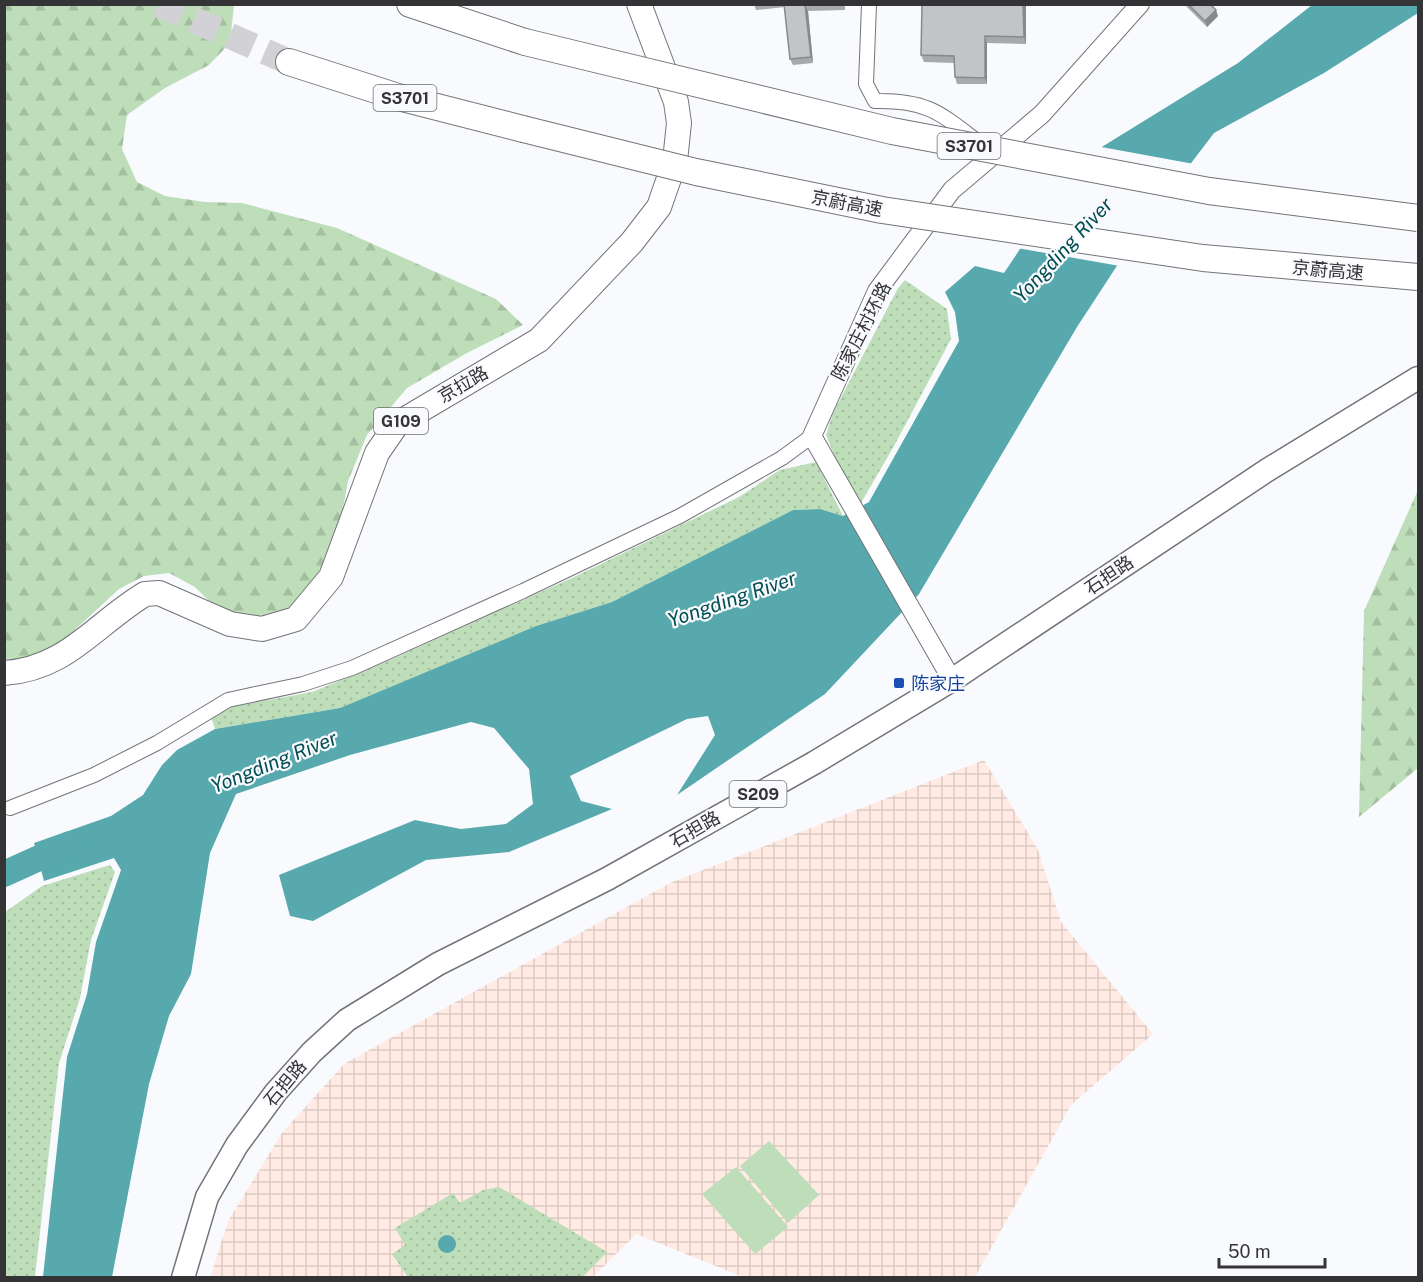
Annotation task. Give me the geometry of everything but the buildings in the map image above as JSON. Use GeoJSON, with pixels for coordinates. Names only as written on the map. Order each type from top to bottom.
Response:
{"type":"FeatureCollection","features":[{"type":"Feature","properties":{"kind":"highway","name":"S3701"},"geometry":{"type":"LineString","coordinates":[[410,4],[525,42],[892,131],[1209,191],[1419,218]]}},
{"type":"Feature","properties":{"kind":"highway","name":"京拉路"},"geometry":{"type":"LineString","coordinates":[[4,673],[39,668],[64,656],[145,594],[159,593],[230,624],[262,629],[296,619],[316,598],[331,577],[377,453],[397,424],[539,339],[632,242],[659,207],[675,161],[679,123],[676,102],[639,4]]}},
{"type":"Feature","properties":{"kind":"highway","name":"京蔚高速"},"geometry":{"type":"LineString","coordinates":[[289,62],[398,97],[523,129],[696,172],[882,210],[1203,258],[1419,277]]}},
{"type":"Feature","properties":{"kind":"main road","name":"石担路"},"geometry":{"type":"LineString","coordinates":[[183,1278],[207,1197],[237,1144],[276,1092],[312,1052],[347,1020],[438,964],[607,879],[814,763],[952,680],[1269,469],[1419,378]]}},
{"type":"Feature","properties":{"kind":"street"},"geometry":{"type":"LineString","coordinates":[[869,4],[866,84],[875,101],[906,100],[938,112],[993,155]]}},
{"type":"Feature","properties":{"kind":"street","name":"陈家庄村环路"},"geometry":{"type":"LineString","coordinates":[[812,436],[877,291],[952,190],[1042,114],[1140,4]]}},
{"type":"Feature","properties":{"kind":"street"},"geometry":{"type":"LineString","coordinates":[[10,808],[94,775],[157,743],[228,700],[303,684],[352,668],[513,596],[680,516],[783,458],[812,436],[952,680]]}},
{"type":"Feature","properties":{"kind":"shaded area"},"geometry":{"type":"Polygon","coordinates":[[[984,760],[1038,850],[1061,922],[1153,1034],[1071,1105],[975,1277],[743,1277],[636,1234],[593,1277],[210,1278],[228,1221],[282,1133],[344,1064],[670,883],[984,760]]]}},
{"type":"Feature","properties":{"kind":"green space"},"geometry":{"type":"Polygon","coordinates":[[[5,5],[234,5],[230,43],[209,65],[165,88],[127,115],[122,149],[137,182],[165,196],[205,202],[242,203],[337,228],[496,299],[523,325],[467,353],[407,388],[367,435],[348,481],[338,536],[318,579],[288,614],[249,622],[218,610],[195,587],[169,573],[144,576],[119,589],[54,649],[22,658],[5,659],[5,5]]]}},
{"type":"Feature","properties":{"kind":"green space"},"geometry":{"type":"Polygon","coordinates":[[[905,280],[947,309],[951,339],[861,503],[841,471],[826,435],[833,413],[898,288],[905,280]]]}},
{"type":"Feature","properties":{"kind":"green space"},"geometry":{"type":"Polygon","coordinates":[[[816,462],[843,516],[820,509],[793,510],[612,602],[536,626],[340,708],[215,729],[209,711],[312,692],[390,660],[574,577],[739,497],[780,470],[816,462]]]}},
{"type":"Feature","properties":{"kind":"green space"},"geometry":{"type":"Polygon","coordinates":[[[1418,490],[1418,768],[1359,817],[1364,611],[1418,490]]]}},
{"type":"Feature","properties":{"kind":"green space"},"geometry":{"type":"Polygon","coordinates":[[[110,865],[115,872],[91,940],[80,998],[59,1063],[35,1277],[5,1277],[5,912],[42,886],[110,865]]]}},
{"type":"Feature","properties":{"kind":"green space"},"geometry":{"type":"Polygon","coordinates":[[[769,1141],[819,1195],[788,1223],[740,1166],[769,1141]]]}},
{"type":"Feature","properties":{"kind":"green space"},"geometry":{"type":"Polygon","coordinates":[[[736,1167],[788,1227],[755,1254],[702,1194],[736,1167]]]}},
{"type":"Feature","properties":{"kind":"green space"},"geometry":{"type":"Polygon","coordinates":[[[499,1187],[607,1252],[582,1278],[408,1277],[392,1254],[405,1245],[395,1228],[453,1193],[460,1203],[483,1190],[499,1187]]]}},
{"type":"Feature","properties":{"kind":"water"},"geometry":{"type":"Polygon","coordinates":[[[1312,5],[1418,5],[1418,13],[1324,73],[1214,133],[1141,229],[1077,327],[919,594],[825,694],[677,795],[715,735],[708,716],[687,719],[570,776],[581,801],[612,809],[509,852],[426,860],[313,921],[290,916],[279,875],[415,820],[461,829],[506,824],[533,804],[529,769],[494,728],[471,722],[350,755],[236,794],[210,853],[191,974],[169,1016],[149,1084],[112,1277],[43,1277],[67,1057],[87,994],[96,942],[121,870],[114,858],[44,881],[34,843],[111,816],[143,795],[162,765],[177,750],[215,729],[340,708],[536,626],[612,602],[793,510],[820,509],[843,516],[869,502],[959,341],[955,312],[945,292],[975,266],[1004,273],[1079,161],[1238,63],[1312,5]]]}},
{"type":"Feature","properties":{"kind":"water"},"geometry":{"type":"Polygon","coordinates":[[[447,1235],[453,1238],[456,1244],[453,1250],[447,1253],[441,1250],[438,1244],[441,1238],[447,1235]]]}},
{"type":"Feature","properties":{"kind":"pier"},"geometry":{"type":"Polygon","coordinates":[[[1096,146],[1194,164],[1120,266],[1017,248],[1077,159],[1096,146]]]}},
{"type":"Feature","properties":{"kind":"waterway","name":"Yongding River"},"geometry":{"type":"LineString","coordinates":[[4,874],[70,844]]}},
{"type":"Feature","properties":{"kind":"tunnel"},"geometry":{"type":"LineString","coordinates":[[158,4],[289,62]]}},
{"type":"Feature","properties":{"kind":"place","name":"陈家庄"},"geometry":{"type":"Point","coordinates":[899,683]}}]}
